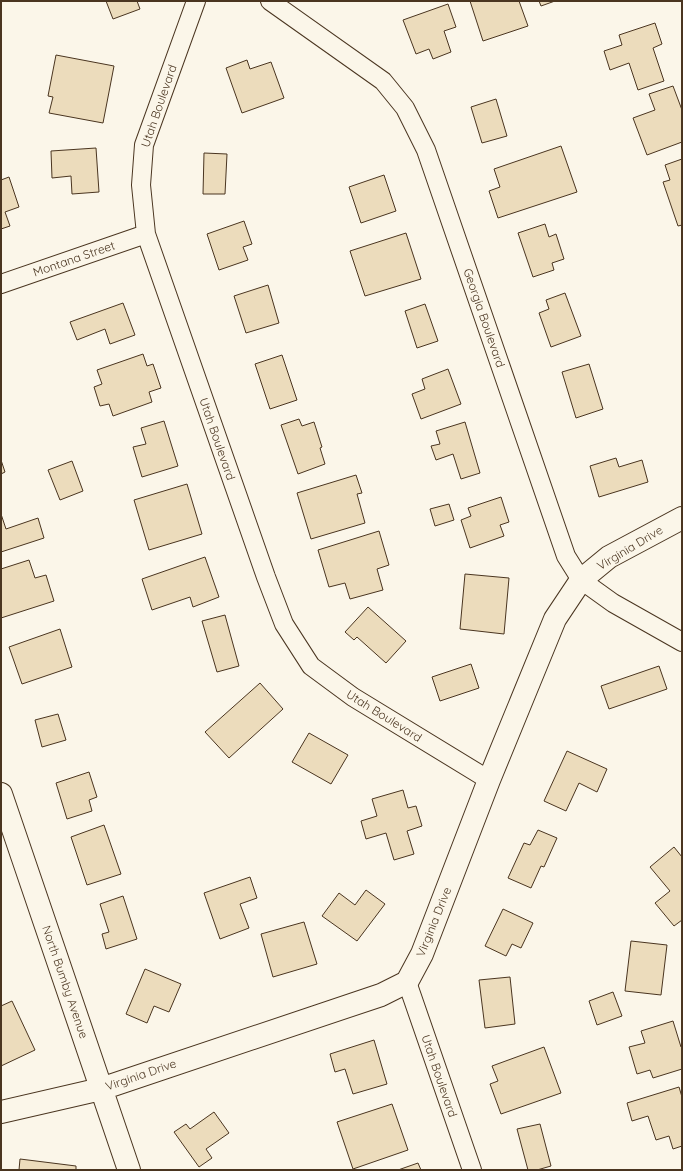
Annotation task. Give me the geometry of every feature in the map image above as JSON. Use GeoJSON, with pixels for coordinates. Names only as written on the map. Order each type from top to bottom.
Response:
{"type":"FeatureCollection","features":[{"type":"Feature","properties":{"kind":"street","name":"Utah Boulevard"},"geometry":{"type":"LineString","coordinates":[[196,1],[144,145],[141,185],[146,234],[266,577],[284,624],[311,666],[353,697],[489,780]]}},
{"type":"Feature","properties":{"kind":"street","name":"Georgia Boulevard"},"geometry":{"type":"LineString","coordinates":[[281,3],[383,81],[405,108],[426,150],[566,556],[580,580],[613,603],[682,642]]}},
{"type":"Feature","properties":{"kind":"street","name":"Montana Street"},"geometry":{"type":"LineString","coordinates":[[1,284],[146,234]]}},
{"type":"Feature","properties":{"kind":"street","name":"Virginia Drive"},"geometry":{"type":"LineString","coordinates":[[1,1112],[101,1089],[381,995],[407,982],[422,954],[489,780],[555,619],[580,580],[609,557],[682,518]]}},
{"type":"Feature","properties":{"kind":"street","name":"North Bumby Avenue"},"geometry":{"type":"LineString","coordinates":[[1,794],[129,1170]]}},
{"type":"Feature","properties":{"kind":"street","name":"Utah Boulevard"},"geometry":{"type":"LineString","coordinates":[[407,982],[472,1170]]}},
{"type":"Feature","properties":{"kind":"building"},"geometry":{"type":"Polygon","coordinates":[[[106,1],[137,1],[140,9],[113,19],[106,1]]]}},
{"type":"Feature","properties":{"kind":"building"},"geometry":{"type":"Polygon","coordinates":[[[470,1],[519,1],[528,26],[483,41],[470,1]]]}},
{"type":"Feature","properties":{"kind":"building"},"geometry":{"type":"Polygon","coordinates":[[[539,1],[555,1],[541,6],[539,1]]]}},
{"type":"Feature","properties":{"kind":"building"},"geometry":{"type":"Polygon","coordinates":[[[448,4],[456,27],[444,31],[451,52],[433,59],[429,49],[416,54],[403,20],[448,4]]]}},
{"type":"Feature","properties":{"kind":"building"},"geometry":{"type":"Polygon","coordinates":[[[655,23],[662,44],[653,48],[664,81],[638,90],[629,63],[610,70],[604,51],[622,45],[619,35],[655,23]]]}},
{"type":"Feature","properties":{"kind":"building"},"geometry":{"type":"Polygon","coordinates":[[[56,55],[114,66],[103,123],[49,113],[53,97],[48,96],[56,55]]]}},
{"type":"Feature","properties":{"kind":"building"},"geometry":{"type":"Polygon","coordinates":[[[247,60],[250,69],[271,62],[284,98],[242,113],[226,68],[247,60]]]}},
{"type":"Feature","properties":{"kind":"building"},"geometry":{"type":"Polygon","coordinates":[[[673,86],[682,110],[682,142],[647,155],[633,118],[655,110],[649,94],[673,86]]]}},
{"type":"Feature","properties":{"kind":"building"},"geometry":{"type":"Polygon","coordinates":[[[496,99],[507,136],[482,143],[471,107],[496,99]]]}},
{"type":"Feature","properties":{"kind":"building"},"geometry":{"type":"Polygon","coordinates":[[[561,146],[577,192],[498,218],[489,191],[500,187],[494,169],[561,146]]]}},
{"type":"Feature","properties":{"kind":"building"},"geometry":{"type":"Polygon","coordinates":[[[96,148],[99,192],[72,194],[71,176],[52,178],[51,151],[96,148]]]}},
{"type":"Feature","properties":{"kind":"building"},"geometry":{"type":"Polygon","coordinates":[[[204,153],[227,154],[225,194],[203,194],[204,153]]]}},
{"type":"Feature","properties":{"kind":"building"},"geometry":{"type":"Polygon","coordinates":[[[682,159],[682,225],[678,226],[663,182],[670,180],[665,165],[682,159]]]}},
{"type":"Feature","properties":{"kind":"building"},"geometry":{"type":"Polygon","coordinates":[[[384,175],[396,211],[361,223],[349,187],[384,175]]]}},
{"type":"Feature","properties":{"kind":"building"},"geometry":{"type":"Polygon","coordinates":[[[9,177],[19,207],[5,212],[10,226],[1,229],[1,180],[9,177]]]}},
{"type":"Feature","properties":{"kind":"building"},"geometry":{"type":"Polygon","coordinates":[[[244,221],[252,244],[243,247],[248,260],[219,270],[207,234],[244,221]]]}},
{"type":"Feature","properties":{"kind":"building"},"geometry":{"type":"Polygon","coordinates":[[[545,224],[549,237],[556,234],[564,259],[552,263],[554,270],[533,277],[518,233],[545,224]]]}},
{"type":"Feature","properties":{"kind":"building"},"geometry":{"type":"Polygon","coordinates":[[[406,233],[421,279],[365,296],[350,251],[406,233]]]}},
{"type":"Feature","properties":{"kind":"building"},"geometry":{"type":"Polygon","coordinates":[[[268,285],[279,323],[246,333],[234,296],[268,285]]]}},
{"type":"Feature","properties":{"kind":"building"},"geometry":{"type":"Polygon","coordinates":[[[565,293],[581,336],[551,347],[539,313],[549,309],[546,300],[565,293]]]}},
{"type":"Feature","properties":{"kind":"building"},"geometry":{"type":"Polygon","coordinates":[[[123,303],[135,335],[110,344],[105,329],[77,340],[70,322],[123,303]]]}},
{"type":"Feature","properties":{"kind":"building"},"geometry":{"type":"Polygon","coordinates":[[[425,304],[438,341],[417,348],[405,311],[425,304]]]}},
{"type":"Feature","properties":{"kind":"building"},"geometry":{"type":"Polygon","coordinates":[[[143,354],[147,366],[153,364],[161,388],[149,392],[152,402],[113,416],[109,404],[100,406],[94,387],[102,384],[97,370],[143,354]]]}},
{"type":"Feature","properties":{"kind":"building"},"geometry":{"type":"Polygon","coordinates":[[[282,355],[297,400],[270,409],[255,364],[282,355]]]}},
{"type":"Feature","properties":{"kind":"building"},"geometry":{"type":"Polygon","coordinates":[[[589,364],[603,409],[576,418],[562,372],[589,364]]]}},
{"type":"Feature","properties":{"kind":"building"},"geometry":{"type":"Polygon","coordinates":[[[448,369],[461,404],[421,419],[412,394],[425,389],[422,379],[448,369]]]}},
{"type":"Feature","properties":{"kind":"building"},"geometry":{"type":"Polygon","coordinates":[[[299,419],[302,426],[314,422],[322,447],[320,448],[325,464],[298,474],[281,425],[299,419]]]}},
{"type":"Feature","properties":{"kind":"building"},"geometry":{"type":"Polygon","coordinates":[[[164,421],[178,466],[142,477],[133,447],[146,444],[141,428],[164,421]]]}},
{"type":"Feature","properties":{"kind":"building"},"geometry":{"type":"Polygon","coordinates":[[[465,422],[480,473],[461,479],[453,454],[436,460],[431,446],[440,444],[436,431],[465,422]]]}},
{"type":"Feature","properties":{"kind":"building"},"geometry":{"type":"Polygon","coordinates":[[[616,458],[619,467],[642,460],[648,482],[599,497],[590,466],[616,458]]]}},
{"type":"Feature","properties":{"kind":"building"},"geometry":{"type":"Polygon","coordinates":[[[1,460],[5,472],[1,474],[1,460]]]}},
{"type":"Feature","properties":{"kind":"building"},"geometry":{"type":"Polygon","coordinates":[[[72,461],[83,491],[60,500],[48,470],[72,461]]]}},
{"type":"Feature","properties":{"kind":"building"},"geometry":{"type":"Polygon","coordinates":[[[356,475],[362,493],[357,494],[365,523],[311,539],[297,493],[356,475]]]}},
{"type":"Feature","properties":{"kind":"building"},"geometry":{"type":"Polygon","coordinates":[[[187,484],[202,534],[149,550],[134,500],[187,484]]]}},
{"type":"Feature","properties":{"kind":"building"},"geometry":{"type":"Polygon","coordinates":[[[501,497],[509,522],[500,525],[504,536],[470,548],[461,520],[471,516],[468,508],[501,497]]]}},
{"type":"Feature","properties":{"kind":"building"},"geometry":{"type":"Polygon","coordinates":[[[449,504],[454,520],[435,526],[430,509],[449,504]]]}},
{"type":"Feature","properties":{"kind":"building"},"geometry":{"type":"Polygon","coordinates":[[[1,514],[6,529],[38,518],[44,538],[1,552],[1,514]]]}},
{"type":"Feature","properties":{"kind":"building"},"geometry":{"type":"Polygon","coordinates":[[[379,531],[389,565],[377,569],[383,590],[350,599],[345,583],[329,587],[318,550],[379,531]]]}},
{"type":"Feature","properties":{"kind":"building"},"geometry":{"type":"Polygon","coordinates":[[[205,557],[219,597],[193,607],[190,597],[152,610],[142,579],[205,557]]]}},
{"type":"Feature","properties":{"kind":"building"},"geometry":{"type":"Polygon","coordinates":[[[29,560],[35,578],[46,575],[54,601],[1,618],[1,569],[29,560]]]}},
{"type":"Feature","properties":{"kind":"building"},"geometry":{"type":"Polygon","coordinates":[[[465,574],[509,578],[504,634],[460,629],[465,574]]]}},
{"type":"Feature","properties":{"kind":"building"},"geometry":{"type":"Polygon","coordinates":[[[368,607],[406,641],[386,663],[357,637],[354,640],[345,632],[368,607]]]}},
{"type":"Feature","properties":{"kind":"building"},"geometry":{"type":"Polygon","coordinates":[[[225,615],[239,666],[217,672],[202,621],[225,615]]]}},
{"type":"Feature","properties":{"kind":"building"},"geometry":{"type":"Polygon","coordinates":[[[60,629],[72,667],[22,684],[9,647],[60,629]]]}},
{"type":"Feature","properties":{"kind":"building"},"geometry":{"type":"Polygon","coordinates":[[[471,664],[479,688],[440,701],[432,677],[471,664]]]}},
{"type":"Feature","properties":{"kind":"building"},"geometry":{"type":"Polygon","coordinates":[[[659,666],[667,689],[609,709],[601,686],[659,666]]]}},
{"type":"Feature","properties":{"kind":"building"},"geometry":{"type":"Polygon","coordinates":[[[260,683],[283,709],[229,758],[205,732],[260,683]]]}},
{"type":"Feature","properties":{"kind":"building"},"geometry":{"type":"Polygon","coordinates":[[[58,714],[66,740],[42,747],[35,720],[58,714]]]}},
{"type":"Feature","properties":{"kind":"building"},"geometry":{"type":"Polygon","coordinates":[[[309,733],[348,755],[331,784],[292,762],[309,733]]]}},
{"type":"Feature","properties":{"kind":"building"},"geometry":{"type":"Polygon","coordinates":[[[567,751],[607,769],[597,792],[579,783],[566,811],[544,801],[567,751]]]}},
{"type":"Feature","properties":{"kind":"building"},"geometry":{"type":"Polygon","coordinates":[[[89,772],[97,797],[89,800],[92,811],[67,819],[56,783],[89,772]]]}},
{"type":"Feature","properties":{"kind":"building"},"geometry":{"type":"Polygon","coordinates":[[[403,790],[408,808],[416,806],[422,826],[407,831],[414,854],[394,860],[386,833],[366,839],[361,821],[377,816],[372,799],[403,790]]]}},
{"type":"Feature","properties":{"kind":"building"},"geometry":{"type":"Polygon","coordinates":[[[104,825],[121,874],[87,885],[71,837],[104,825]]]}},
{"type":"Feature","properties":{"kind":"building"},"geometry":{"type":"Polygon","coordinates":[[[538,830],[557,838],[544,867],[541,866],[531,888],[508,878],[524,843],[530,845],[538,830]]]}},
{"type":"Feature","properties":{"kind":"building"},"geometry":{"type":"Polygon","coordinates":[[[674,847],[682,857],[682,920],[674,926],[655,903],[670,891],[650,867],[674,847]]]}},
{"type":"Feature","properties":{"kind":"building"},"geometry":{"type":"Polygon","coordinates":[[[250,877],[257,898],[240,904],[249,928],[220,939],[204,893],[250,877]]]}},
{"type":"Feature","properties":{"kind":"building"},"geometry":{"type":"Polygon","coordinates":[[[366,890],[385,904],[357,941],[322,916],[339,893],[355,905],[366,890]]]}},
{"type":"Feature","properties":{"kind":"building"},"geometry":{"type":"Polygon","coordinates":[[[123,896],[137,939],[106,949],[102,934],[109,932],[100,904],[123,896]]]}},
{"type":"Feature","properties":{"kind":"building"},"geometry":{"type":"Polygon","coordinates":[[[503,909],[533,923],[521,948],[512,944],[506,956],[485,946],[503,909]]]}},
{"type":"Feature","properties":{"kind":"building"},"geometry":{"type":"Polygon","coordinates":[[[304,922],[317,964],[273,977],[261,934],[304,922]]]}},
{"type":"Feature","properties":{"kind":"building"},"geometry":{"type":"Polygon","coordinates":[[[631,941],[667,945],[661,995],[625,991],[631,941]]]}},
{"type":"Feature","properties":{"kind":"building"},"geometry":{"type":"Polygon","coordinates":[[[145,969],[181,984],[169,1012],[154,1006],[147,1023],[126,1014],[145,969]]]}},
{"type":"Feature","properties":{"kind":"building"},"geometry":{"type":"Polygon","coordinates":[[[510,977],[515,1024],[485,1028],[479,980],[510,977]]]}},
{"type":"Feature","properties":{"kind":"building"},"geometry":{"type":"Polygon","coordinates":[[[613,992],[622,1016],[597,1025],[589,1001],[613,992]]]}},
{"type":"Feature","properties":{"kind":"building"},"geometry":{"type":"Polygon","coordinates":[[[12,1001],[35,1050],[1,1066],[1,1006],[12,1001]]]}},
{"type":"Feature","properties":{"kind":"building"},"geometry":{"type":"Polygon","coordinates":[[[673,1021],[681,1047],[682,1046],[682,1069],[653,1078],[650,1070],[637,1074],[629,1047],[645,1043],[641,1031],[673,1021]]]}},
{"type":"Feature","properties":{"kind":"building"},"geometry":{"type":"Polygon","coordinates":[[[374,1040],[387,1084],[353,1094],[345,1069],[335,1072],[330,1054],[374,1040]]]}},
{"type":"Feature","properties":{"kind":"building"},"geometry":{"type":"Polygon","coordinates":[[[544,1047],[561,1093],[501,1114],[490,1084],[498,1081],[492,1066],[544,1047]]]}},
{"type":"Feature","properties":{"kind":"building"},"geometry":{"type":"Polygon","coordinates":[[[679,1087],[682,1097],[682,1146],[673,1149],[669,1136],[656,1140],[648,1116],[632,1121],[627,1103],[679,1087]]]}},
{"type":"Feature","properties":{"kind":"building"},"geometry":{"type":"Polygon","coordinates":[[[392,1104],[408,1150],[353,1169],[337,1122],[392,1104]]]}},
{"type":"Feature","properties":{"kind":"building"},"geometry":{"type":"Polygon","coordinates":[[[214,1112],[229,1133],[206,1149],[212,1158],[199,1167],[174,1132],[186,1124],[190,1129],[214,1112]]]}},
{"type":"Feature","properties":{"kind":"building"},"geometry":{"type":"Polygon","coordinates":[[[540,1124],[551,1166],[537,1170],[528,1170],[517,1129],[540,1124]]]}},
{"type":"Feature","properties":{"kind":"building"},"geometry":{"type":"Polygon","coordinates":[[[20,1159],[76,1166],[76,1170],[19,1170],[20,1159]]]}},
{"type":"Feature","properties":{"kind":"building"},"geometry":{"type":"Polygon","coordinates":[[[418,1163],[421,1170],[398,1170],[418,1163]]]}}]}
